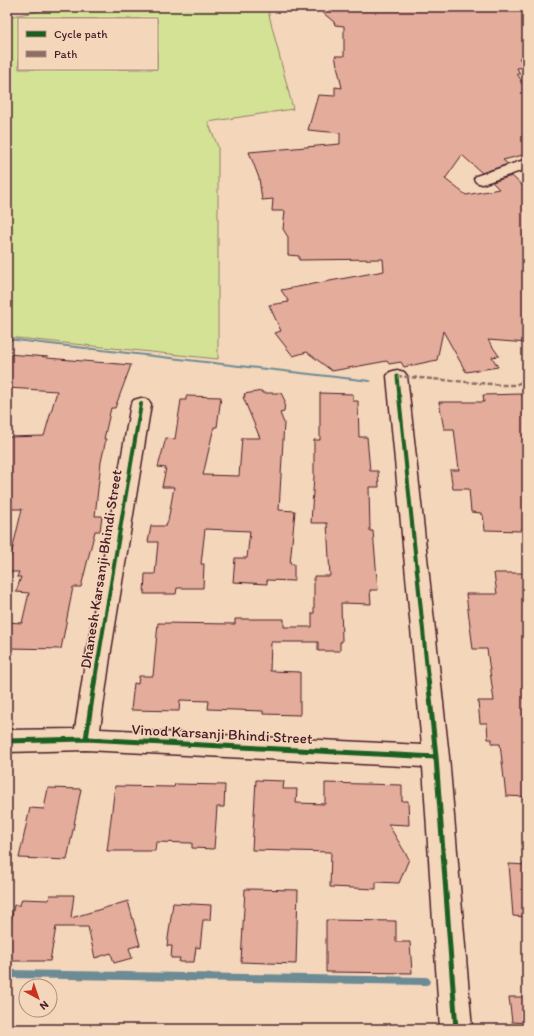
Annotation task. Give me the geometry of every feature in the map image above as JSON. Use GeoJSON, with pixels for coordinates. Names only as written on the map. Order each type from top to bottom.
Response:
{"type":"FeatureCollection","features":[{"type":"Feature","properties":{"kind":"street"},"geometry":{"type":"LineString","coordinates":[[482,179],[527,164]]}},
{"type":"Feature","properties":{"kind":"street"},"geometry":{"type":"LineString","coordinates":[[397,376],[436,757],[456,1029]]}},
{"type":"Feature","properties":{"kind":"street","name":"Dhanesh Karsanji Bhindi Street"},"geometry":{"type":"LineString","coordinates":[[86,739],[100,642],[141,404]]}},
{"type":"Feature","properties":{"kind":"street","name":"Vinod Karsanji Bhindi Street"},"geometry":{"type":"LineString","coordinates":[[7,741],[86,739],[436,757]]}},
{"type":"Feature","properties":{"kind":"green space"},"geometry":{"type":"Polygon","coordinates":[[[63,7],[267,7],[293,109],[208,122],[218,147],[218,359],[7,337],[7,17],[63,7]]]}},
{"type":"Feature","properties":{"kind":"building"},"geometry":{"type":"Polygon","coordinates":[[[316,7],[527,7],[527,58],[519,58],[527,67],[517,68],[520,74],[517,74],[522,81],[520,81],[525,89],[522,89],[527,97],[527,154],[503,160],[508,164],[482,173],[462,155],[445,179],[466,195],[499,189],[492,182],[512,176],[527,190],[527,343],[488,340],[499,356],[492,357],[498,367],[466,372],[443,331],[437,360],[404,367],[401,362],[389,364],[387,361],[332,371],[307,352],[293,356],[275,333],[281,331],[269,305],[289,302],[281,290],[384,271],[383,259],[299,260],[299,256],[288,255],[288,237],[283,229],[285,211],[272,211],[273,199],[262,200],[259,178],[249,152],[340,144],[340,133],[308,130],[318,95],[335,96],[335,87],[342,88],[335,56],[344,56],[344,26],[335,25],[334,22],[316,7]]]}},
{"type":"Feature","properties":{"kind":"building"},"geometry":{"type":"Polygon","coordinates":[[[7,354],[131,365],[115,408],[111,408],[104,439],[106,439],[101,462],[95,516],[102,516],[100,531],[95,531],[81,587],[73,587],[61,649],[7,648],[7,622],[22,623],[29,593],[16,592],[21,577],[17,577],[19,572],[7,572],[22,509],[7,509],[7,437],[44,436],[57,391],[7,388],[7,354]]]}},
{"type":"Feature","properties":{"kind":"building"},"geometry":{"type":"Polygon","coordinates":[[[262,391],[262,393],[281,393],[285,401],[284,412],[280,413],[284,423],[279,510],[295,511],[290,564],[294,564],[294,581],[267,580],[267,584],[233,582],[235,558],[247,558],[250,531],[205,529],[201,564],[204,564],[203,588],[177,588],[176,594],[144,594],[145,574],[155,574],[158,542],[148,542],[151,526],[166,526],[174,487],[162,487],[166,468],[158,467],[166,438],[175,439],[181,400],[186,400],[186,396],[221,397],[217,427],[214,427],[203,475],[239,476],[242,438],[260,438],[243,397],[245,397],[244,394],[262,391]]]}},
{"type":"Feature","properties":{"kind":"building"},"geometry":{"type":"Polygon","coordinates":[[[320,393],[353,394],[353,401],[358,401],[359,437],[367,437],[370,471],[378,471],[379,487],[369,487],[370,531],[373,531],[378,590],[370,590],[371,604],[341,603],[342,642],[340,642],[340,651],[318,651],[318,642],[271,642],[270,671],[300,672],[300,715],[263,714],[263,711],[208,709],[209,701],[180,700],[179,711],[131,710],[134,683],[138,684],[139,676],[153,676],[158,623],[235,624],[235,619],[284,619],[284,627],[312,627],[312,613],[314,613],[314,576],[330,576],[327,523],[311,523],[314,476],[314,440],[320,440],[320,393]]]}},
{"type":"Feature","properties":{"kind":"building"},"geometry":{"type":"Polygon","coordinates":[[[522,394],[527,412],[527,529],[521,529],[522,531],[485,530],[483,515],[481,515],[481,513],[471,512],[469,489],[453,489],[450,470],[459,470],[454,429],[444,429],[439,402],[484,402],[483,395],[522,394]]]}},
{"type":"Feature","properties":{"kind":"building"},"geometry":{"type":"Polygon","coordinates":[[[494,573],[527,573],[527,797],[506,796],[500,744],[492,744],[492,739],[488,739],[487,723],[480,723],[478,701],[494,701],[487,649],[473,649],[466,594],[497,594],[494,573]]]}},
{"type":"Feature","properties":{"kind":"building"},"geometry":{"type":"Polygon","coordinates":[[[256,780],[284,781],[283,789],[297,789],[296,803],[325,804],[325,783],[402,785],[402,801],[408,801],[409,825],[388,824],[409,859],[399,883],[376,882],[376,889],[330,887],[331,852],[252,850],[256,780]]]}},
{"type":"Feature","properties":{"kind":"building"},"geometry":{"type":"Polygon","coordinates":[[[175,784],[225,785],[224,807],[217,807],[214,849],[192,848],[192,843],[156,842],[155,851],[107,851],[115,786],[174,787],[175,784]]]}},
{"type":"Feature","properties":{"kind":"building"},"geometry":{"type":"Polygon","coordinates":[[[48,788],[81,789],[67,860],[19,858],[30,808],[44,809],[48,788]]]}},
{"type":"Feature","properties":{"kind":"building"},"geometry":{"type":"Polygon","coordinates":[[[509,864],[527,865],[527,917],[513,916],[509,864]]]}},
{"type":"Feature","properties":{"kind":"building"},"geometry":{"type":"Polygon","coordinates":[[[245,889],[298,890],[296,964],[241,962],[245,889]]]}},
{"type":"Feature","properties":{"kind":"building"},"geometry":{"type":"Polygon","coordinates":[[[50,895],[74,895],[71,918],[128,901],[140,945],[129,948],[132,958],[114,963],[111,953],[95,958],[88,927],[56,927],[50,961],[7,961],[7,926],[10,926],[14,905],[20,905],[22,899],[49,900],[50,895]]]}},
{"type":"Feature","properties":{"kind":"building"},"geometry":{"type":"Polygon","coordinates":[[[173,903],[211,905],[210,920],[203,920],[200,948],[196,947],[194,962],[179,962],[180,958],[171,958],[172,946],[167,946],[173,903]]]}},
{"type":"Feature","properties":{"kind":"building"},"geometry":{"type":"Polygon","coordinates":[[[326,920],[396,921],[396,942],[410,942],[412,973],[326,972],[326,920]]]}},
{"type":"Feature","properties":{"kind":"building"},"geometry":{"type":"Polygon","coordinates":[[[509,997],[527,997],[527,1023],[512,1022],[509,997]]]}},
{"type":"Feature","properties":{"kind":"waterway"},"geometry":{"type":"LineString","coordinates":[[7,339],[370,381]]}},
{"type":"Feature","properties":{"kind":"waterway"},"geometry":{"type":"LineString","coordinates":[[7,974],[426,981]]}},
{"type":"Feature","properties":{"kind":"marked path"},"geometry":{"type":"LineString","coordinates":[[397,376],[502,385],[515,385],[527,380]]}},
{"type":"Feature","properties":{"kind":"cycle path"},"geometry":{"type":"LineString","coordinates":[[397,376],[436,757],[456,1029]]}},
{"type":"Feature","properties":{"kind":"cycle path"},"geometry":{"type":"LineString","coordinates":[[86,739],[99,650],[141,404]]}},
{"type":"Feature","properties":{"kind":"cycle path"},"geometry":{"type":"LineString","coordinates":[[7,741],[86,739],[436,757]]}}]}
